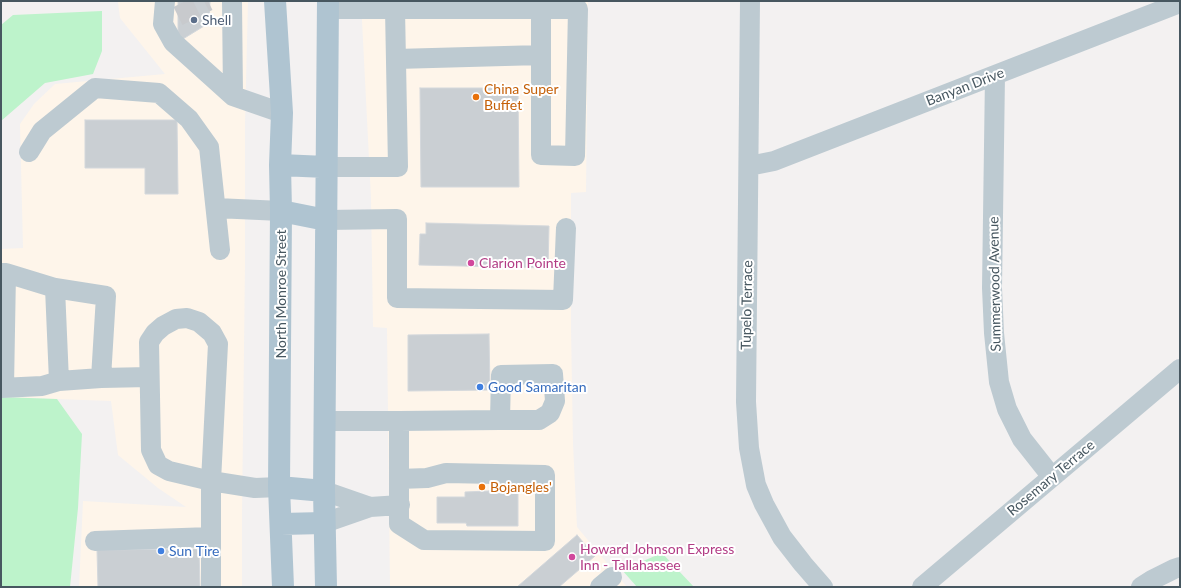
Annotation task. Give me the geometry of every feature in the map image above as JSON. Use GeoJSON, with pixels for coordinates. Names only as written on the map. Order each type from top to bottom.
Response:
{"type":"FeatureCollection","features":[{"type":"Feature","properties":{"kind":"main road","name":"North Monroe Street"},"geometry":{"type":"LineString","coordinates":[[275,1],[282,114],[280,165],[279,487],[283,587]]}},
{"type":"Feature","properties":{"kind":"main road"},"geometry":{"type":"LineString","coordinates":[[326,587],[324,523],[324,421],[328,5]]}},
{"type":"Feature","properties":{"kind":"main road"},"geometry":{"type":"LineString","coordinates":[[280,165],[326,167]]}},
{"type":"Feature","properties":{"kind":"main road"},"geometry":{"type":"LineString","coordinates":[[281,211],[326,220]]}},
{"type":"Feature","properties":{"kind":"main road"},"geometry":{"type":"LineString","coordinates":[[279,487],[324,491]]}},
{"type":"Feature","properties":{"kind":"main road"},"geometry":{"type":"LineString","coordinates":[[280,524],[324,523]]}},
{"type":"Feature","properties":{"kind":"street"},"geometry":{"type":"LineString","coordinates":[[165,1],[171,20],[173,42],[233,96],[282,114]]}},
{"type":"Feature","properties":{"kind":"street"},"geometry":{"type":"LineString","coordinates":[[232,1],[233,96]]}},
{"type":"Feature","properties":{"kind":"street","name":"Tupelo Terrace"},"geometry":{"type":"LineString","coordinates":[[750,1],[746,402],[749,448],[756,485],[764,504],[782,537],[823,587]]}},
{"type":"Feature","properties":{"kind":"street","name":"Banyan Drive"},"geometry":{"type":"LineString","coordinates":[[749,166],[774,161],[1180,3]]}},
{"type":"Feature","properties":{"kind":"street"},"geometry":{"type":"LineString","coordinates":[[328,5],[395,9],[541,9],[578,10],[575,156],[541,155],[541,9]]}},
{"type":"Feature","properties":{"kind":"street"},"geometry":{"type":"LineString","coordinates":[[326,167],[398,167],[395,9]]}},
{"type":"Feature","properties":{"kind":"street"},"geometry":{"type":"LineString","coordinates":[[396,59],[541,55]]}},
{"type":"Feature","properties":{"kind":"street","name":"Summerwood Avenue"},"geometry":{"type":"LineString","coordinates":[[995,75],[992,288],[994,333],[999,382],[1007,409],[1022,439],[1052,477]]}},
{"type":"Feature","properties":{"kind":"street"},"geometry":{"type":"LineString","coordinates":[[29,152],[42,132],[95,88],[159,92],[189,119],[209,147],[220,250]]}},
{"type":"Feature","properties":{"kind":"street"},"geometry":{"type":"LineString","coordinates":[[216,208],[281,211]]}},
{"type":"Feature","properties":{"kind":"street"},"geometry":{"type":"LineString","coordinates":[[326,220],[397,219],[397,298],[564,300],[566,228]]}},
{"type":"Feature","properties":{"kind":"street"},"geometry":{"type":"LineString","coordinates":[[101,378],[106,296],[55,288],[3,273],[3,387],[42,386],[59,381],[101,378],[149,377]]}},
{"type":"Feature","properties":{"kind":"street"},"geometry":{"type":"LineString","coordinates":[[55,288],[59,381]]}},
{"type":"Feature","properties":{"kind":"street"},"geometry":{"type":"LineString","coordinates":[[211,587],[211,481],[218,344],[212,333],[199,322],[187,318],[176,319],[163,326],[155,333],[149,342],[151,450],[158,464],[169,471],[211,481],[255,488],[279,487]]}},
{"type":"Feature","properties":{"kind":"street","name":"Rosemary Terrace"},"geometry":{"type":"LineString","coordinates":[[922,587],[1180,369]]}},
{"type":"Feature","properties":{"kind":"street"},"geometry":{"type":"LineString","coordinates":[[324,421],[500,420]]}},
{"type":"Feature","properties":{"kind":"street"},"geometry":{"type":"LineString","coordinates":[[399,421],[399,479],[400,524],[424,540],[544,541],[545,475],[446,473],[427,478],[399,479]]}},
{"type":"Feature","properties":{"kind":"street"},"geometry":{"type":"LineString","coordinates":[[324,491],[370,507]]}},
{"type":"Feature","properties":{"kind":"street"},"geometry":{"type":"LineString","coordinates":[[324,523],[370,507],[400,505]]}},
{"type":"Feature","properties":{"kind":"street"},"geometry":{"type":"LineString","coordinates":[[95,541],[211,537]]}},
{"type":"Feature","properties":{"kind":"street"},"geometry":{"type":"LineString","coordinates":[[1142,587],[1174,569],[1180,568]]}},
{"type":"Feature","properties":{"kind":"shaded area"},"geometry":{"type":"Polygon","coordinates":[[[107,1],[248,1],[245,124],[242,587],[79,587],[83,501],[186,507],[158,488],[118,455],[111,401],[1,397],[1,249],[23,248],[20,124],[34,104],[55,84],[165,74],[120,18],[118,2],[107,1]]]}},
{"type":"Feature","properties":{"kind":"shaded area"},"geometry":{"type":"Polygon","coordinates":[[[361,1],[588,1],[586,192],[571,193],[573,444],[577,527],[627,587],[390,587],[387,328],[373,327],[371,198],[361,1]]]}},
{"type":"Feature","properties":{"kind":"green space"},"geometry":{"type":"Polygon","coordinates":[[[102,11],[102,51],[93,74],[45,83],[1,121],[1,25],[13,15],[102,11]]]}},
{"type":"Feature","properties":{"kind":"green space"},"geometry":{"type":"Polygon","coordinates":[[[1,397],[57,399],[82,434],[78,508],[70,587],[1,587],[1,397]]]}},
{"type":"Feature","properties":{"kind":"green space"},"geometry":{"type":"Polygon","coordinates":[[[662,553],[694,587],[637,587],[622,570],[662,553]]]}},
{"type":"Feature","properties":{"kind":"building","name":"Shell"},"geometry":{"type":"Polygon","coordinates":[[[178,1],[210,1],[209,23],[178,42],[178,1]]]}},
{"type":"Feature","properties":{"kind":"building"},"geometry":{"type":"Polygon","coordinates":[[[420,88],[518,88],[519,187],[421,187],[420,88]]]}},
{"type":"Feature","properties":{"kind":"building"},"geometry":{"type":"Polygon","coordinates":[[[85,120],[177,120],[178,194],[145,194],[145,168],[85,168],[85,120]]]}},
{"type":"Feature","properties":{"kind":"building"},"geometry":{"type":"Polygon","coordinates":[[[426,223],[549,226],[548,268],[419,265],[420,234],[426,234],[426,223]]]}},
{"type":"Feature","properties":{"kind":"building"},"geometry":{"type":"Polygon","coordinates":[[[489,334],[490,390],[408,391],[408,335],[489,334]]]}},
{"type":"Feature","properties":{"kind":"building"},"geometry":{"type":"Polygon","coordinates":[[[489,491],[489,493],[518,493],[518,526],[467,526],[466,523],[437,523],[437,497],[465,497],[465,492],[489,491]]]}},
{"type":"Feature","properties":{"kind":"building"},"geometry":{"type":"Polygon","coordinates":[[[577,535],[595,556],[559,587],[517,587],[577,535]]]}},
{"type":"Feature","properties":{"kind":"building"},"geometry":{"type":"Polygon","coordinates":[[[199,549],[200,587],[98,587],[97,550],[199,549]]]}},
{"type":"Feature","properties":{"kind":"tunnel"},"geometry":{"type":"LineString","coordinates":[[178,16],[208,1]]}},
{"type":"Feature","properties":{"kind":"place","name":"Shell"},"geometry":{"type":"Point","coordinates":[194,20]}},
{"type":"Feature","properties":{"kind":"place","name":"China Super Buffet"},"geometry":{"type":"Point","coordinates":[476,97]}},
{"type":"Feature","properties":{"kind":"place","name":"Clarion Pointe"},"geometry":{"type":"Point","coordinates":[471,263]}},
{"type":"Feature","properties":{"kind":"place","name":"Good Samaritan"},"geometry":{"type":"Point","coordinates":[480,387]}},
{"type":"Feature","properties":{"kind":"place","name":"Bojangles'"},"geometry":{"type":"Point","coordinates":[482,487]}},
{"type":"Feature","properties":{"kind":"place","name":"Sun Tire"},"geometry":{"type":"Point","coordinates":[161,551]}},
{"type":"Feature","properties":{"kind":"place","name":"Howard Johnson Express Inn - Tallahassee"},"geometry":{"type":"Point","coordinates":[572,557]}}]}
